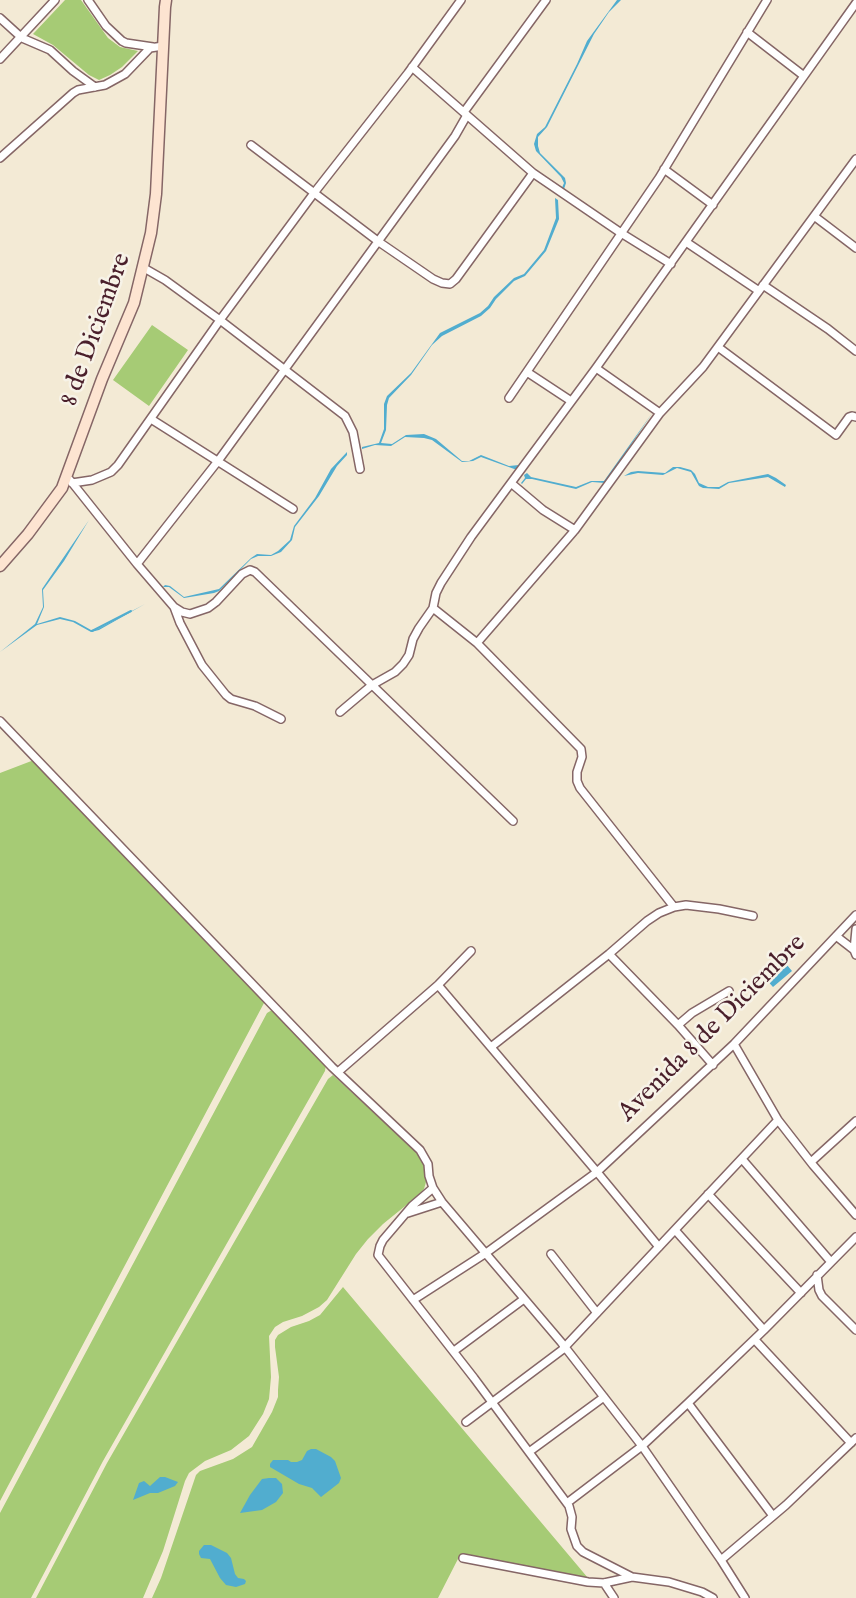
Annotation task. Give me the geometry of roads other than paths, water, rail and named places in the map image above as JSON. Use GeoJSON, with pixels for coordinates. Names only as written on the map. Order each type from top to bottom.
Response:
{"type":"FeatureCollection","features":[{"type":"Feature","properties":{"kind":"street"},"geometry":{"type":"LineString","coordinates":[[0,60],[55,0]]}},
{"type":"Feature","properties":{"kind":"street"},"geometry":{"type":"LineString","coordinates":[[88,0],[106,26],[125,43],[158,46]]}},
{"type":"Feature","properties":{"kind":"street","name":"8 de Diciembre"},"geometry":{"type":"LineString","coordinates":[[0,566],[70,480],[102,379],[134,303],[144,268],[156,194],[158,46],[166,0]]}},
{"type":"Feature","properties":{"kind":"street"},"geometry":{"type":"LineString","coordinates":[[70,480],[92,480],[111,472],[118,465],[314,192],[461,0]]}},
{"type":"Feature","properties":{"kind":"street"},"geometry":{"type":"LineString","coordinates":[[136,564],[218,461],[379,242],[456,136],[466,114],[546,0]]}},
{"type":"Feature","properties":{"kind":"street"},"geometry":{"type":"LineString","coordinates":[[509,398],[664,169],[767,0]]}},
{"type":"Feature","properties":{"kind":"street"},"geometry":{"type":"LineString","coordinates":[[340,712],[403,664],[409,655],[413,639],[433,608],[441,583],[471,537],[596,368],[856,4]]}},
{"type":"Feature","properties":{"kind":"street"},"geometry":{"type":"LineString","coordinates":[[0,18],[20,36],[50,50],[95,87]]}},
{"type":"Feature","properties":{"kind":"street"},"geometry":{"type":"LineString","coordinates":[[747,32],[804,76]]}},
{"type":"Feature","properties":{"kind":"street"},"geometry":{"type":"LineString","coordinates":[[0,158],[73,93],[105,85],[125,74],[147,51],[158,46]]}},
{"type":"Feature","properties":{"kind":"street"},"geometry":{"type":"LineString","coordinates":[[412,67],[533,173],[671,264]]}},
{"type":"Feature","properties":{"kind":"street"},"geometry":{"type":"LineString","coordinates":[[251,145],[379,242],[433,279],[450,284],[533,173]]}},
{"type":"Feature","properties":{"kind":"street"},"geometry":{"type":"LineString","coordinates":[[477,643],[575,530],[660,413],[718,347],[856,159]]}},
{"type":"Feature","properties":{"kind":"street"},"geometry":{"type":"LineString","coordinates":[[664,169],[713,205]]}},
{"type":"Feature","properties":{"kind":"street"},"geometry":{"type":"LineString","coordinates":[[814,216],[856,248]]}},
{"type":"Feature","properties":{"kind":"street"},"geometry":{"type":"LineString","coordinates":[[686,242],[828,330],[856,351]]}},
{"type":"Feature","properties":{"kind":"street"},"geometry":{"type":"LineString","coordinates":[[144,268],[220,320],[345,416],[353,432],[360,469]]}},
{"type":"Feature","properties":{"kind":"street"},"geometry":{"type":"LineString","coordinates":[[718,347],[836,435],[849,417],[856,416]]}},
{"type":"Feature","properties":{"kind":"street"},"geometry":{"type":"LineString","coordinates":[[596,368],[660,413]]}},
{"type":"Feature","properties":{"kind":"street"},"geometry":{"type":"LineString","coordinates":[[527,372],[570,401]]}},
{"type":"Feature","properties":{"kind":"street"},"geometry":{"type":"LineString","coordinates":[[151,419],[293,509]]}},
{"type":"Feature","properties":{"kind":"street"},"geometry":{"type":"LineString","coordinates":[[70,480],[136,564],[174,607],[182,612],[198,612],[216,602],[242,574],[252,571],[513,821]]}},
{"type":"Feature","properties":{"kind":"street"},"geometry":{"type":"LineString","coordinates":[[511,483],[543,510],[575,530]]}},
{"type":"Feature","properties":{"kind":"street"},"geometry":{"type":"LineString","coordinates":[[174,607],[202,665],[226,695],[281,719]]}},
{"type":"Feature","properties":{"kind":"street"},"geometry":{"type":"LineString","coordinates":[[433,608],[477,643],[581,749],[582,757],[577,772],[580,788],[674,907]]}},
{"type":"Feature","properties":{"kind":"street"},"geometry":{"type":"LineString","coordinates":[[0,721],[338,1072],[420,1150],[428,1164],[433,1188],[442,1202],[565,1347],[642,1446],[746,1598]]}},
{"type":"Feature","properties":{"kind":"street"},"geometry":{"type":"LineString","coordinates":[[491,1047],[647,921],[674,907],[701,906],[753,916]]}},
{"type":"Feature","properties":{"kind":"street","name":"Avenida 8 de Diciembre"},"geometry":{"type":"LineString","coordinates":[[413,1300],[486,1253],[597,1172],[713,1065],[856,915]]}},
{"type":"Feature","properties":{"kind":"street"},"geometry":{"type":"LineString","coordinates":[[855,953],[856,929]]}},
{"type":"Feature","properties":{"kind":"street"},"geometry":{"type":"LineString","coordinates":[[836,936],[855,953]]}},
{"type":"Feature","properties":{"kind":"street"},"geometry":{"type":"LineString","coordinates":[[338,1072],[438,985],[471,951]]}},
{"type":"Feature","properties":{"kind":"street"},"geometry":{"type":"LineString","coordinates":[[609,954],[713,1065]]}},
{"type":"Feature","properties":{"kind":"street"},"geometry":{"type":"LineString","coordinates":[[438,985],[659,1247]]}},
{"type":"Feature","properties":{"kind":"street"},"geometry":{"type":"LineString","coordinates":[[678,1025],[706,1003],[729,990]]}},
{"type":"Feature","properties":{"kind":"street"},"geometry":{"type":"LineString","coordinates":[[734,1044],[778,1120],[856,1215]]}},
{"type":"Feature","properties":{"kind":"street"},"geometry":{"type":"LineString","coordinates":[[466,1422],[565,1347],[778,1120]]}},
{"type":"Feature","properties":{"kind":"street"},"geometry":{"type":"LineString","coordinates":[[811,1162],[856,1121]]}},
{"type":"Feature","properties":{"kind":"street"},"geometry":{"type":"LineString","coordinates":[[742,1158],[831,1262]]}},
{"type":"Feature","properties":{"kind":"street"},"geometry":{"type":"LineString","coordinates":[[433,1188],[419,1199],[383,1240],[378,1255],[454,1351],[567,1503],[577,1546],[583,1552],[632,1577],[669,1582],[713,1598]]}},
{"type":"Feature","properties":{"kind":"street"},"geometry":{"type":"LineString","coordinates":[[708,1194],[801,1293]]}},
{"type":"Feature","properties":{"kind":"street"},"geometry":{"type":"LineString","coordinates":[[408,1213],[442,1202]]}},
{"type":"Feature","properties":{"kind":"street"},"geometry":{"type":"LineString","coordinates":[[675,1230],[764,1330]]}},
{"type":"Feature","properties":{"kind":"street"},"geometry":{"type":"LineString","coordinates":[[567,1503],[642,1446],[755,1340],[856,1237]]}},
{"type":"Feature","properties":{"kind":"street"},"geometry":{"type":"LineString","coordinates":[[551,1254],[597,1313]]}},
{"type":"Feature","properties":{"kind":"street"},"geometry":{"type":"LineString","coordinates":[[817,1275],[822,1296],[856,1330]]}},
{"type":"Feature","properties":{"kind":"street"},"geometry":{"type":"LineString","coordinates":[[454,1351],[524,1299]]}},
{"type":"Feature","properties":{"kind":"street"},"geometry":{"type":"LineString","coordinates":[[722,1560],[853,1440],[755,1340]]}},
{"type":"Feature","properties":{"kind":"street"},"geometry":{"type":"LineString","coordinates":[[529,1452],[604,1397]]}},
{"type":"Feature","properties":{"kind":"street"},"geometry":{"type":"LineString","coordinates":[[688,1403],[773,1516]]}},
{"type":"Feature","properties":{"kind":"street"},"geometry":{"type":"LineString","coordinates":[[463,1558],[588,1582],[604,1583],[632,1577]]}},
{"type":"Feature","properties":{"kind":"street"},"geometry":{"type":"LineString","coordinates":[[604,1583],[614,1598]]}},
{"type":"Feature","properties":{"kind":"water"},"geometry":{"type":"Polygon","coordinates":[[[617,0],[621,0],[594,34],[547,127],[538,137],[540,153],[565,178],[563,192],[561,190],[564,183],[561,177],[536,151],[534,144],[587,41],[617,0]]]}},
{"type":"Feature","properties":{"kind":"water"},"geometry":{"type":"Polygon","coordinates":[[[555,198],[558,200],[559,219],[546,251],[525,276],[514,281],[481,316],[442,336],[432,345],[411,375],[389,398],[386,430],[381,443],[392,444],[406,435],[424,434],[436,439],[462,461],[469,461],[481,455],[509,466],[519,465],[517,470],[481,457],[473,461],[462,462],[432,440],[424,438],[405,437],[391,446],[375,445],[362,449],[379,443],[384,429],[384,404],[387,396],[411,373],[440,333],[480,313],[514,278],[524,274],[544,250],[556,218],[555,198]]]}},
{"type":"Feature","properties":{"kind":"water"},"geometry":{"type":"Polygon","coordinates":[[[653,412],[605,483],[592,482],[576,489],[532,479],[521,483],[527,473],[531,477],[576,487],[591,481],[604,481],[653,412]]]}},
{"type":"Feature","properties":{"kind":"water"},"geometry":{"type":"Polygon","coordinates":[[[347,452],[295,527],[292,540],[281,552],[271,556],[251,559],[219,591],[214,593],[184,598],[169,587],[163,587],[170,586],[184,597],[219,589],[251,558],[257,554],[271,555],[278,551],[290,540],[294,526],[315,498],[331,469],[347,452]]]}},
{"type":"Feature","properties":{"kind":"water"},"geometry":{"type":"Polygon","coordinates":[[[673,467],[691,470],[699,483],[708,487],[719,487],[728,482],[768,474],[786,485],[785,487],[768,477],[729,483],[719,489],[703,488],[699,486],[691,472],[677,468],[663,475],[638,473],[624,476],[638,471],[665,473],[673,467]]]}},
{"type":"Feature","properties":{"kind":"water"},"geometry":{"type":"Polygon","coordinates":[[[89,520],[43,590],[44,607],[37,624],[60,617],[75,621],[91,630],[98,629],[145,604],[99,630],[91,632],[73,622],[60,619],[37,625],[0,652],[35,624],[43,607],[42,589],[89,520]]]}},
{"type":"Feature","properties":{"kind":"water"},"geometry":{"type":"Polygon","coordinates":[[[782,959],[792,971],[773,987],[763,976],[782,959]]]}},
{"type":"Feature","properties":{"kind":"water"},"geometry":{"type":"Polygon","coordinates":[[[311,1449],[331,1457],[341,1478],[339,1483],[321,1497],[312,1488],[299,1484],[270,1467],[273,1460],[302,1460],[311,1449]]]}},
{"type":"Feature","properties":{"kind":"water"},"geometry":{"type":"Polygon","coordinates":[[[160,1477],[178,1482],[158,1493],[150,1493],[133,1500],[139,1483],[144,1481],[150,1486],[160,1477]]]}},
{"type":"Feature","properties":{"kind":"water"},"geometry":{"type":"Polygon","coordinates":[[[276,1478],[282,1484],[283,1493],[276,1502],[262,1510],[240,1513],[262,1479],[276,1478]]]}},
{"type":"Feature","properties":{"kind":"water"},"geometry":{"type":"Polygon","coordinates":[[[204,1545],[211,1545],[227,1553],[235,1574],[246,1581],[245,1584],[236,1587],[226,1585],[210,1559],[201,1558],[199,1551],[204,1545]]]}},
{"type":"Feature","properties":{"kind":"waterway"},"geometry":{"type":"LineString","coordinates":[[92,631],[131,611]]}}]}
